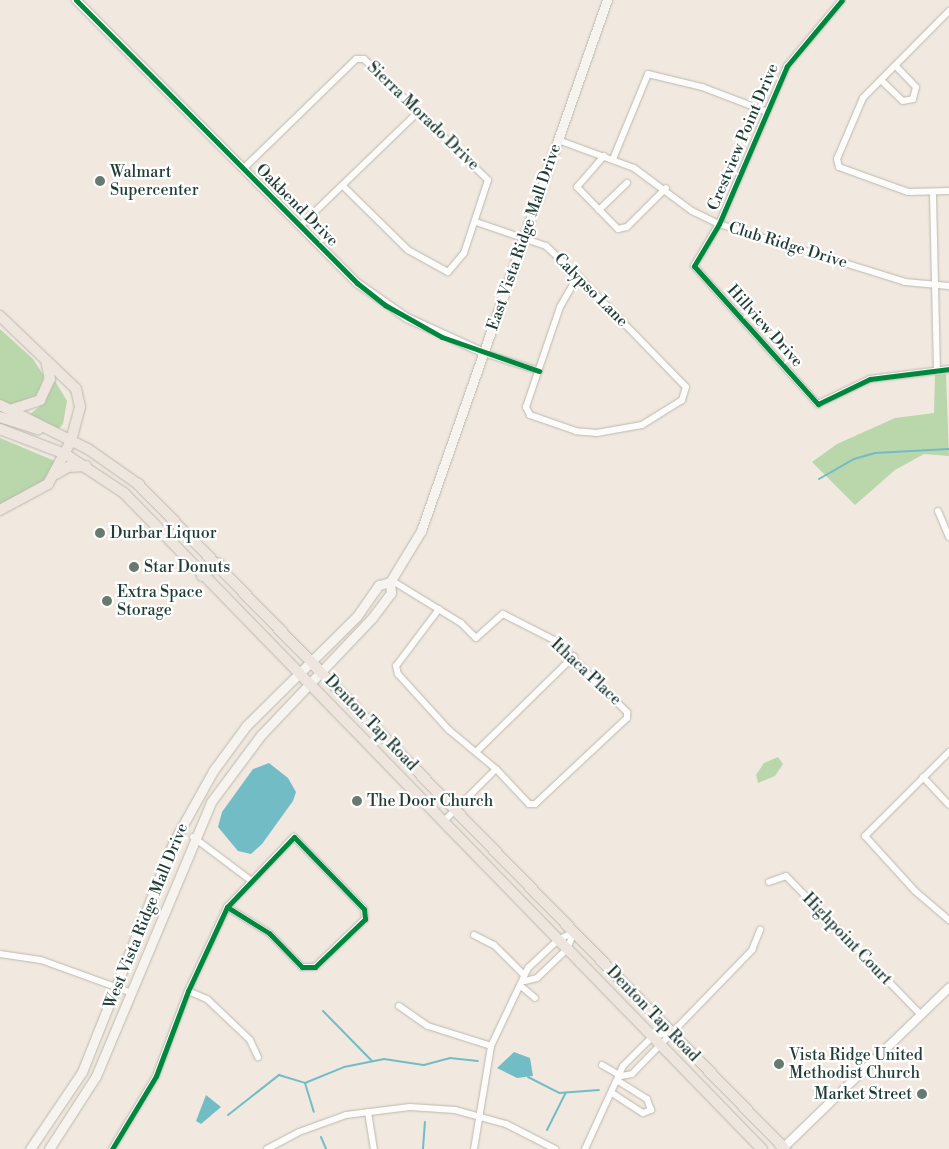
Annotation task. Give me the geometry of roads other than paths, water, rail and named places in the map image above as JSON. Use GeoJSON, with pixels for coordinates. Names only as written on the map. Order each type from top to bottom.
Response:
{"type":"FeatureCollection","features":[{"type":"Feature","properties":{"kind":"main road","name":"East Vista Ridge Mall Drive"},"geometry":{"type":"LineString","coordinates":[[310,683],[372,618],[391,592],[390,581],[421,531],[607,0]]}},
{"type":"Feature","properties":{"kind":"main road"},"geometry":{"type":"LineString","coordinates":[[0,316],[45,357],[80,396],[79,416],[85,447]]}},
{"type":"Feature","properties":{"kind":"main road"},"geometry":{"type":"LineString","coordinates":[[5,408],[40,400],[50,379],[45,357]]}},
{"type":"Feature","properties":{"kind":"main road"},"geometry":{"type":"LineString","coordinates":[[5,408],[48,431]]}},
{"type":"Feature","properties":{"kind":"main road"},"geometry":{"type":"LineString","coordinates":[[56,474],[71,441],[79,416]]}},
{"type":"Feature","properties":{"kind":"main road"},"geometry":{"type":"LineString","coordinates":[[0,417],[48,431]]}},
{"type":"Feature","properties":{"kind":"main road","name":"Denton Tap Road"},"geometry":{"type":"LineString","coordinates":[[0,429],[65,454],[87,466],[124,493],[202,576],[445,820],[558,940],[762,1149]]}},
{"type":"Feature","properties":{"kind":"main road","name":"Denton Tap Road"},"geometry":{"type":"LineString","coordinates":[[48,431],[85,447],[138,484],[218,563],[454,811],[783,1148]]}},
{"type":"Feature","properties":{"kind":"main road"},"geometry":{"type":"LineString","coordinates":[[0,510],[39,492],[56,474],[68,467],[87,466]]}},
{"type":"Feature","properties":{"kind":"main road"},"geometry":{"type":"LineString","coordinates":[[202,576],[218,563]]}},
{"type":"Feature","properties":{"kind":"main road","name":"East Vista Ridge Mall Drive"},"geometry":{"type":"LineString","coordinates":[[300,673],[357,616],[379,585],[390,581]]}},
{"type":"Feature","properties":{"kind":"main road","name":"West Vista Ridge Mall Drive"},"geometry":{"type":"LineString","coordinates":[[30,1149],[82,1072],[182,824],[213,771],[246,726],[300,673]]}},
{"type":"Feature","properties":{"kind":"main road","name":"West Vista Ridge Mall Drive"},"geometry":{"type":"LineString","coordinates":[[49,1149],[96,1076],[132,993],[193,837],[231,770],[310,683]]}},
{"type":"Feature","properties":{"kind":"main road"},"geometry":{"type":"LineString","coordinates":[[182,824],[193,837]]}},
{"type":"Feature","properties":{"kind":"street","name":"Oakbend Drive"},"geometry":{"type":"LineString","coordinates":[[76,0],[300,226],[384,305],[442,337],[538,371]]}},
{"type":"Feature","properties":{"kind":"street","name":"Crestview Point Drive"},"geometry":{"type":"LineString","coordinates":[[694,266],[719,224],[765,111],[802,43],[842,0]]}},
{"type":"Feature","properties":{"kind":"street"},"geometry":{"type":"LineString","coordinates":[[949,11],[895,65],[859,105],[837,159],[839,167],[908,192],[933,195],[949,191]]}},
{"type":"Feature","properties":{"kind":"street","name":"Sierra Morado Drive"},"geometry":{"type":"LineString","coordinates":[[243,169],[356,59],[364,58],[488,180],[476,222]]}},
{"type":"Feature","properties":{"kind":"street"},"geometry":{"type":"LineString","coordinates":[[881,80],[903,101],[913,100],[916,87],[895,65]]}},
{"type":"Feature","properties":{"kind":"street"},"geometry":{"type":"LineString","coordinates":[[613,159],[648,74],[702,87],[765,111]]}},
{"type":"Feature","properties":{"kind":"street"},"geometry":{"type":"LineString","coordinates":[[300,226],[418,112]]}},
{"type":"Feature","properties":{"kind":"street","name":"Club Ridge Drive"},"geometry":{"type":"LineString","coordinates":[[558,140],[613,159],[666,188],[692,211],[719,224],[904,282],[937,287],[949,286]]}},
{"type":"Feature","properties":{"kind":"street"},"geometry":{"type":"LineString","coordinates":[[604,156],[577,183],[579,191],[616,227],[625,228],[666,188]]}},
{"type":"Feature","properties":{"kind":"street"},"geometry":{"type":"LineString","coordinates":[[599,210],[626,182]]}},
{"type":"Feature","properties":{"kind":"street"},"geometry":{"type":"LineString","coordinates":[[343,186],[408,250],[448,272],[457,265],[476,222]]}},
{"type":"Feature","properties":{"kind":"street"},"geometry":{"type":"LineString","coordinates":[[933,195],[937,287],[937,368],[949,369]]}},
{"type":"Feature","properties":{"kind":"street","name":"Calypso Lane"},"geometry":{"type":"LineString","coordinates":[[476,222],[546,246],[578,276],[686,387],[682,400],[642,425],[597,433],[576,431],[530,415],[526,408],[538,371]]}},
{"type":"Feature","properties":{"kind":"street","name":"Hillview Drive"},"geometry":{"type":"LineString","coordinates":[[694,266],[818,404],[870,379],[937,368]]}},
{"type":"Feature","properties":{"kind":"street"},"geometry":{"type":"LineString","coordinates":[[538,371],[560,307],[578,276]]}},
{"type":"Feature","properties":{"kind":"street"},"geometry":{"type":"LineString","coordinates":[[938,511],[949,537]]}},
{"type":"Feature","properties":{"kind":"street","name":"Ithaca Place"},"geometry":{"type":"LineString","coordinates":[[390,581],[440,609],[476,638],[503,614],[510,616],[574,656],[614,694],[627,718],[535,804],[529,804],[496,769]]}},
{"type":"Feature","properties":{"kind":"street"},"geometry":{"type":"LineString","coordinates":[[440,609],[396,666],[398,674],[449,730],[478,750],[496,769],[445,820]]}},
{"type":"Feature","properties":{"kind":"street"},"geometry":{"type":"LineString","coordinates":[[478,750],[574,656]]}},
{"type":"Feature","properties":{"kind":"street"},"geometry":{"type":"LineString","coordinates":[[949,752],[865,836],[908,884],[949,920]]}},
{"type":"Feature","properties":{"kind":"street"},"geometry":{"type":"LineString","coordinates":[[923,778],[949,805]]}},
{"type":"Feature","properties":{"kind":"street"},"geometry":{"type":"LineString","coordinates":[[193,837],[249,879]]}},
{"type":"Feature","properties":{"kind":"street"},"geometry":{"type":"LineString","coordinates":[[112,1149],[156,1076],[188,991],[227,908],[249,879],[294,837],[364,909],[365,919],[315,967],[302,967],[269,933],[227,908]]}},
{"type":"Feature","properties":{"kind":"street","name":"Highpoint Court"},"geometry":{"type":"LineString","coordinates":[[769,882],[786,876],[921,1015]]}},
{"type":"Feature","properties":{"kind":"street"},"geometry":{"type":"LineString","coordinates":[[620,1079],[632,1074],[661,1046],[670,1032],[752,950],[760,930]]}},
{"type":"Feature","properties":{"kind":"street"},"geometry":{"type":"LineString","coordinates":[[474,1149],[491,1046],[524,981],[558,940],[574,932]]}},
{"type":"Feature","properties":{"kind":"street"},"geometry":{"type":"LineString","coordinates":[[524,981],[536,978],[567,949],[574,932]]}},
{"type":"Feature","properties":{"kind":"street"},"geometry":{"type":"LineString","coordinates":[[474,935],[494,945],[524,981],[535,998]]}},
{"type":"Feature","properties":{"kind":"street"},"geometry":{"type":"LineString","coordinates":[[0,954],[41,960],[132,993]]}},
{"type":"Feature","properties":{"kind":"street"},"geometry":{"type":"LineString","coordinates":[[783,1148],[949,988]]}},
{"type":"Feature","properties":{"kind":"street"},"geometry":{"type":"LineString","coordinates":[[188,991],[207,999],[250,1040],[258,1057]]}},
{"type":"Feature","properties":{"kind":"street"},"geometry":{"type":"LineString","coordinates":[[399,1006],[428,1026],[491,1046]]}},
{"type":"Feature","properties":{"kind":"street"},"geometry":{"type":"LineString","coordinates":[[585,1149],[620,1079],[624,1066],[652,1037],[670,1032]]}},
{"type":"Feature","properties":{"kind":"street"},"geometry":{"type":"LineString","coordinates":[[602,1065],[647,1099],[651,1110],[643,1113],[612,1094]]}},
{"type":"Feature","properties":{"kind":"street"},"geometry":{"type":"LineString","coordinates":[[268,1149],[299,1132],[368,1112],[432,1107],[480,1117],[527,1132],[555,1149]]}},
{"type":"Feature","properties":{"kind":"street"},"geometry":{"type":"LineString","coordinates":[[368,1112],[374,1149]]}},
{"type":"Feature","properties":{"kind":"water"},"geometry":{"type":"Polygon","coordinates":[[[269,763],[288,778],[296,792],[293,801],[262,844],[251,854],[238,851],[218,827],[222,812],[253,769],[269,763]]]}},
{"type":"Feature","properties":{"kind":"water"},"geometry":{"type":"Polygon","coordinates":[[[514,1052],[530,1058],[533,1076],[517,1078],[497,1068],[514,1052]]]}},
{"type":"Feature","properties":{"kind":"water"},"geometry":{"type":"Polygon","coordinates":[[[206,1095],[221,1107],[201,1124],[196,1121],[206,1095]]]}},
{"type":"Feature","properties":{"kind":"waterway"},"geometry":{"type":"LineString","coordinates":[[819,479],[854,459],[875,453],[949,449]]}},
{"type":"Feature","properties":{"kind":"waterway"},"geometry":{"type":"LineString","coordinates":[[323,1011],[372,1061]]}},
{"type":"Feature","properties":{"kind":"waterway"},"geometry":{"type":"LineString","coordinates":[[228,1115],[279,1075],[305,1083],[344,1067],[384,1059],[424,1065],[450,1058],[478,1061]]}},
{"type":"Feature","properties":{"kind":"waterway"},"geometry":{"type":"LineString","coordinates":[[528,1077],[559,1093],[599,1090]]}},
{"type":"Feature","properties":{"kind":"waterway"},"geometry":{"type":"LineString","coordinates":[[305,1083],[314,1112]]}},
{"type":"Feature","properties":{"kind":"waterway"},"geometry":{"type":"LineString","coordinates":[[547,1130],[566,1092]]}},
{"type":"Feature","properties":{"kind":"waterway"},"geometry":{"type":"LineString","coordinates":[[423,1149],[425,1122]]}},
{"type":"Feature","properties":{"kind":"waterway"},"geometry":{"type":"LineString","coordinates":[[321,1137],[326,1149]]}},
{"type":"Feature","properties":{"kind":"place","name":"Walmart Supercenter"},"geometry":{"type":"Point","coordinates":[100,181]}},
{"type":"Feature","properties":{"kind":"place","name":"Durbar Liquor"},"geometry":{"type":"Point","coordinates":[100,533]}},
{"type":"Feature","properties":{"kind":"place","name":"Star Donuts"},"geometry":{"type":"Point","coordinates":[134,567]}},
{"type":"Feature","properties":{"kind":"place","name":"Extra Space Storage"},"geometry":{"type":"Point","coordinates":[107,601]}},
{"type":"Feature","properties":{"kind":"place","name":"The Door Church"},"geometry":{"type":"Point","coordinates":[357,801]}},
{"type":"Feature","properties":{"kind":"place","name":"Vista Ridge United Methodist Church"},"geometry":{"type":"Point","coordinates":[779,1064]}},
{"type":"Feature","properties":{"kind":"place","name":"Market Street"},"geometry":{"type":"Point","coordinates":[922,1094]}}]}
